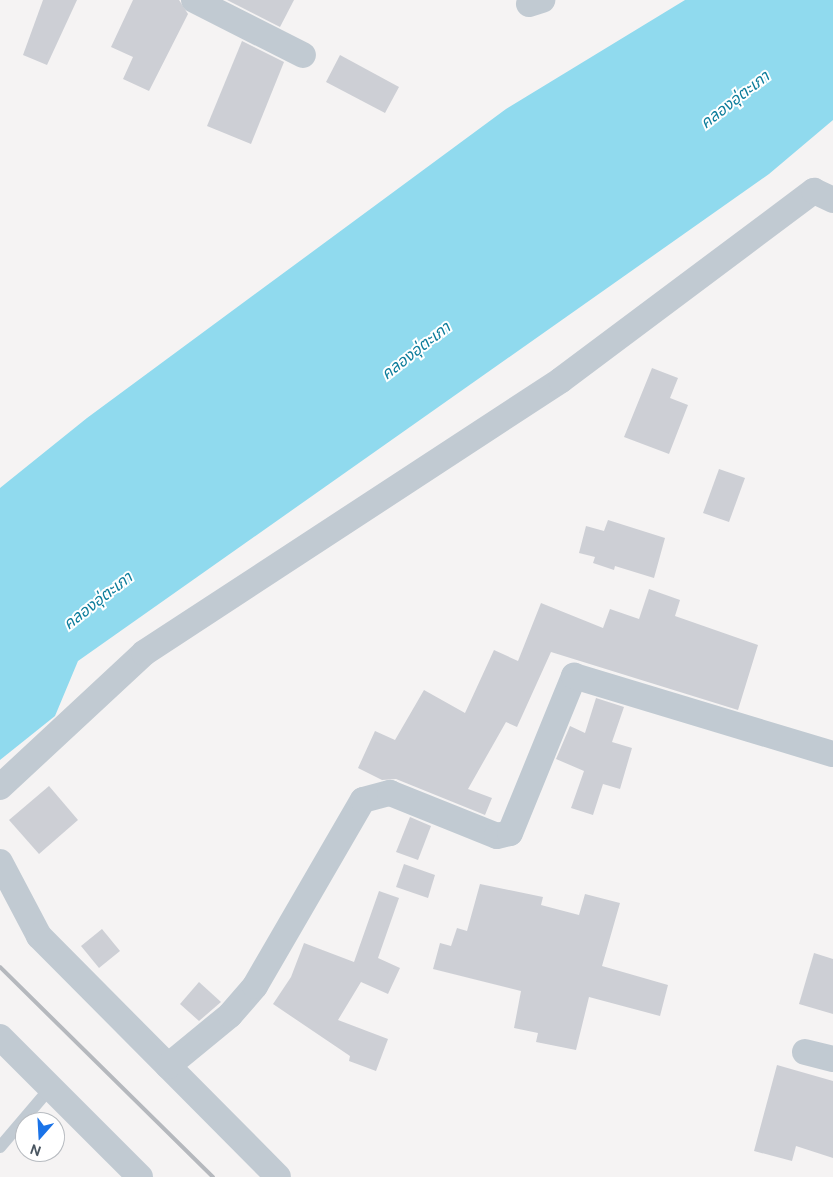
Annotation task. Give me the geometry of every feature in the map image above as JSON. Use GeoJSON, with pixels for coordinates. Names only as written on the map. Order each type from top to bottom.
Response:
{"type":"FeatureCollection","features":[{"type":"Feature","properties":{"kind":"street"},"geometry":{"type":"LineString","coordinates":[[194,0],[303,55]]}},
{"type":"Feature","properties":{"kind":"street"},"geometry":{"type":"LineString","coordinates":[[532,0],[529,4],[542,0]]}},
{"type":"Feature","properties":{"kind":"street"},"geometry":{"type":"LineString","coordinates":[[0,788],[144,653],[561,380],[814,190],[833,200]]}},
{"type":"Feature","properties":{"kind":"street"},"geometry":{"type":"LineString","coordinates":[[168,1066],[230,1015],[254,986],[363,800],[390,793],[497,836],[510,833],[574,676],[833,754]]}},
{"type":"Feature","properties":{"kind":"street"},"geometry":{"type":"LineString","coordinates":[[0,862],[40,936],[278,1177]]}},
{"type":"Feature","properties":{"kind":"street"},"geometry":{"type":"LineString","coordinates":[[0,1037],[140,1177]]}},
{"type":"Feature","properties":{"kind":"street"},"geometry":{"type":"LineString","coordinates":[[804,1052],[833,1059]]}},
{"type":"Feature","properties":{"kind":"lane"},"geometry":{"type":"LineString","coordinates":[[0,1147],[51,1088]]}},
{"type":"Feature","properties":{"kind":"water","name":"คลองอุ่ตะเภา"},"geometry":{"type":"Polygon","coordinates":[[[685,0],[833,0],[833,120],[769,174],[78,661],[55,716],[0,760],[0,488],[87,418],[506,109],[685,0]]]}},
{"type":"Feature","properties":{"kind":"building"},"geometry":{"type":"Polygon","coordinates":[[[43,0],[77,0],[47,65],[23,55],[43,0]]]}},
{"type":"Feature","properties":{"kind":"building"},"geometry":{"type":"Polygon","coordinates":[[[133,0],[179,0],[188,14],[149,91],[123,79],[133,57],[111,47],[133,0]]]}},
{"type":"Feature","properties":{"kind":"building"},"geometry":{"type":"Polygon","coordinates":[[[227,0],[294,0],[280,27],[227,0]]]}},
{"type":"Feature","properties":{"kind":"building"},"geometry":{"type":"Polygon","coordinates":[[[242,41],[284,62],[251,144],[207,126],[242,41]]]}},
{"type":"Feature","properties":{"kind":"building"},"geometry":{"type":"Polygon","coordinates":[[[340,55],[399,87],[385,113],[326,82],[340,55]]]}},
{"type":"Feature","properties":{"kind":"building"},"geometry":{"type":"Polygon","coordinates":[[[652,368],[678,378],[670,398],[688,405],[669,454],[624,437],[652,368]]]}},
{"type":"Feature","properties":{"kind":"building"},"geometry":{"type":"Polygon","coordinates":[[[719,469],[745,478],[729,522],[703,513],[719,469]]]}},
{"type":"Feature","properties":{"kind":"building"},"geometry":{"type":"Polygon","coordinates":[[[608,520],[665,538],[654,578],[615,566],[614,570],[593,563],[595,557],[579,553],[586,526],[604,531],[608,520]]]}},
{"type":"Feature","properties":{"kind":"building"},"geometry":{"type":"Polygon","coordinates":[[[649,589],[680,600],[675,616],[758,645],[738,710],[551,652],[517,727],[506,722],[468,789],[492,798],[485,815],[396,779],[382,780],[358,768],[375,731],[395,740],[424,690],[465,713],[494,650],[518,661],[541,603],[603,628],[610,609],[639,619],[649,589]]]}},
{"type":"Feature","properties":{"kind":"building"},"geometry":{"type":"Polygon","coordinates":[[[596,698],[624,707],[612,742],[632,748],[620,789],[603,784],[593,815],[571,808],[584,771],[556,759],[570,726],[585,733],[596,698]]]}},
{"type":"Feature","properties":{"kind":"building"},"geometry":{"type":"Polygon","coordinates":[[[49,786],[78,820],[39,854],[9,820],[49,786]]]}},
{"type":"Feature","properties":{"kind":"building"},"geometry":{"type":"Polygon","coordinates":[[[410,817],[431,826],[418,860],[396,852],[410,817]]]}},
{"type":"Feature","properties":{"kind":"building"},"geometry":{"type":"Polygon","coordinates":[[[404,864],[435,875],[428,898],[396,887],[404,864]]]}},
{"type":"Feature","properties":{"kind":"building"},"geometry":{"type":"Polygon","coordinates":[[[480,884],[543,897],[541,905],[579,915],[585,894],[620,903],[602,966],[668,985],[660,1016],[589,997],[576,1050],[536,1042],[538,1033],[514,1028],[521,991],[433,969],[440,943],[451,946],[457,928],[467,931],[480,884]]]}},
{"type":"Feature","properties":{"kind":"building"},"geometry":{"type":"Polygon","coordinates":[[[379,891],[399,898],[378,958],[400,968],[388,994],[361,982],[338,1020],[388,1039],[376,1071],[349,1061],[350,1056],[273,1004],[291,977],[304,943],[354,962],[379,891]]]}},
{"type":"Feature","properties":{"kind":"building"},"geometry":{"type":"Polygon","coordinates":[[[102,929],[120,951],[99,968],[81,946],[102,929]]]}},
{"type":"Feature","properties":{"kind":"building"},"geometry":{"type":"Polygon","coordinates":[[[814,953],[833,959],[833,1014],[799,1004],[814,953]]]}},
{"type":"Feature","properties":{"kind":"building"},"geometry":{"type":"Polygon","coordinates":[[[199,982],[221,1002],[199,1021],[180,1004],[199,982]]]}},
{"type":"Feature","properties":{"kind":"building"},"geometry":{"type":"Polygon","coordinates":[[[777,1065],[833,1081],[833,1158],[796,1146],[792,1161],[754,1151],[777,1065]]]}},
{"type":"Feature","properties":{"kind":"railway"},"geometry":{"type":"LineString","coordinates":[[0,967],[213,1177]]}}]}
